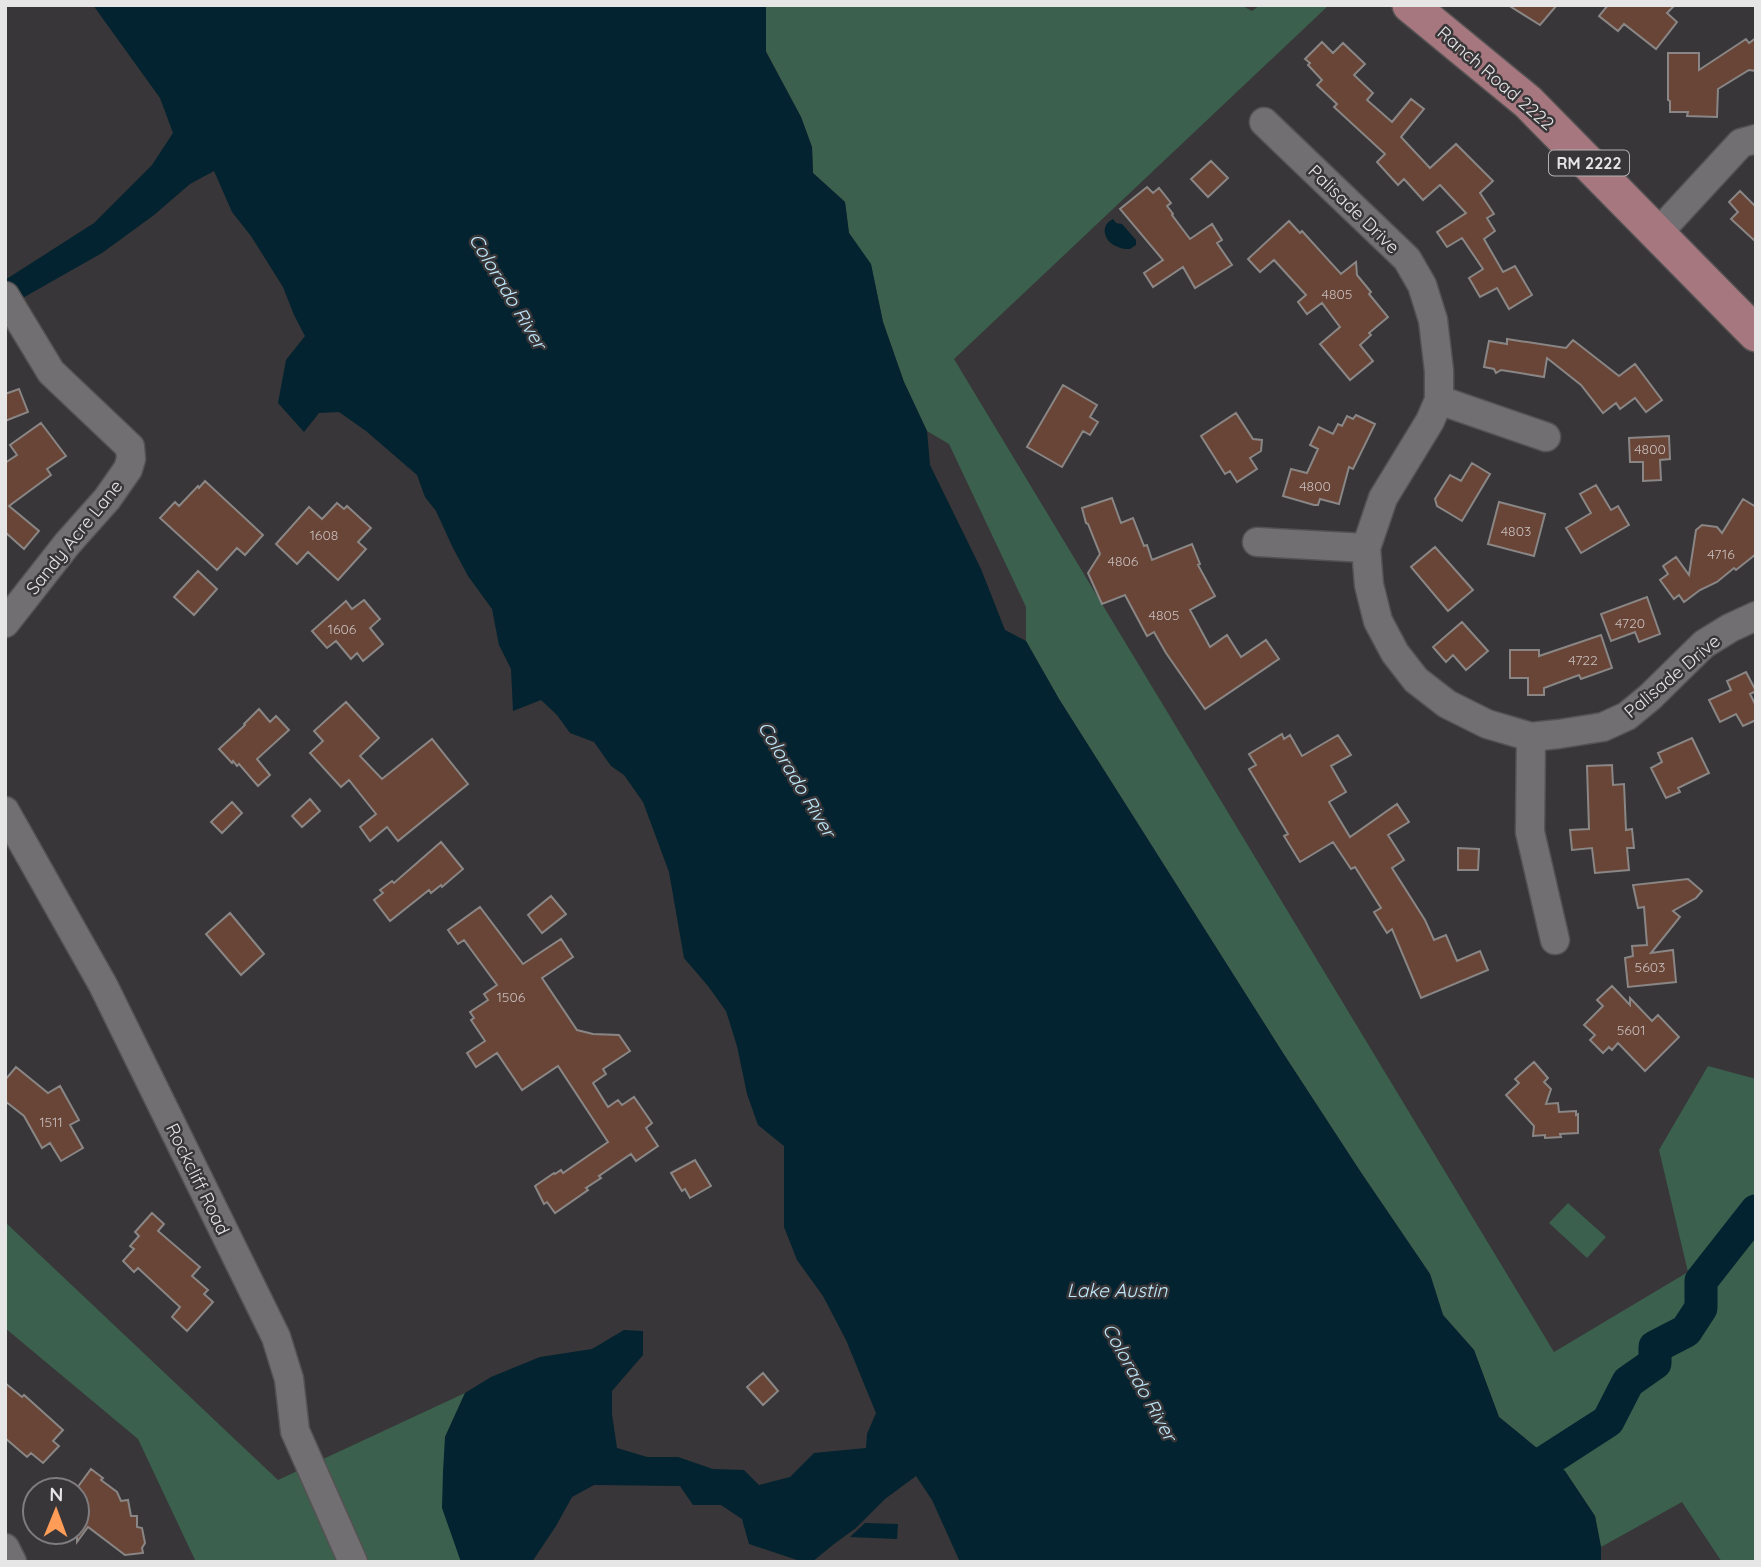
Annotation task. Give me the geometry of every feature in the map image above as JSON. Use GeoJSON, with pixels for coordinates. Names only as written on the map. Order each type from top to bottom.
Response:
{"type":"FeatureCollection","features":[{"type":"Feature","properties":{"kind":"main road","name":"Ranch Road 2222"},"geometry":{"type":"LineString","coordinates":[[1410,5],[1528,102],[1756,334]]}},
{"type":"Feature","properties":{"kind":"street","name":"Palisade Drive"},"geometry":{"type":"LineString","coordinates":[[1264,122],[1407,259],[1422,285],[1433,320],[1439,370],[1439,400],[1425,431],[1382,498],[1366,548],[1369,585],[1378,621],[1395,653],[1416,680],[1447,704],[1487,724],[1531,737],[1603,727],[1627,716],[1704,644],[1756,616]]}},
{"type":"Feature","properties":{"kind":"street"},"geometry":{"type":"LineString","coordinates":[[1658,233],[1741,143],[1756,139]]}},
{"type":"Feature","properties":{"kind":"street","name":"Sandy Acre Lane"},"geometry":{"type":"LineString","coordinates":[[5,623],[114,489],[128,469],[131,459],[130,447],[51,372],[10,304]]}},
{"type":"Feature","properties":{"kind":"street"},"geometry":{"type":"LineString","coordinates":[[1439,400],[1546,437]]}},
{"type":"Feature","properties":{"kind":"street"},"geometry":{"type":"LineString","coordinates":[[1257,542],[1366,548]]}},
{"type":"Feature","properties":{"kind":"street"},"geometry":{"type":"LineString","coordinates":[[1531,737],[1530,832],[1555,940]]}},
{"type":"Feature","properties":{"kind":"street","name":"Rockcliff Road"},"geometry":{"type":"LineString","coordinates":[[5,811],[103,985],[276,1337],[289,1379],[295,1431],[353,1562]]}},
{"type":"Feature","properties":{"kind":"street"},"geometry":{"type":"LineString","coordinates":[[5,1548],[12,1562]]}},
{"type":"Feature","properties":{"kind":"green space"},"geometry":{"type":"Polygon","coordinates":[[[766,5],[1241,5],[1252,11],[1260,5],[1329,5],[954,359],[1554,1352],[1688,1272],[1659,1150],[1708,1066],[1756,1079],[1756,1562],[1722,1562],[1682,1502],[1601,1547],[1595,1516],[1565,1471],[1499,1417],[1474,1350],[1443,1315],[1430,1274],[1283,1053],[1059,699],[1026,641],[1026,607],[949,444],[927,431],[904,382],[883,322],[871,265],[849,233],[845,202],[813,173],[812,147],[801,117],[766,51],[766,5]]]}},
{"type":"Feature","properties":{"kind":"green space"},"geometry":{"type":"Polygon","coordinates":[[[1568,1203],[1606,1237],[1587,1258],[1549,1223],[1568,1203]]]}},
{"type":"Feature","properties":{"kind":"green space"},"geometry":{"type":"Polygon","coordinates":[[[5,1222],[278,1480],[465,1393],[445,1437],[455,1543],[461,1562],[196,1562],[138,1439],[5,1328],[5,1222]]]}},
{"type":"Feature","properties":{"kind":"water","name":"Lake Austin"},"geometry":{"type":"Polygon","coordinates":[[[93,5],[766,5],[766,52],[801,117],[812,147],[813,173],[845,202],[849,233],[871,264],[883,322],[904,382],[927,431],[930,465],[981,569],[1005,630],[1026,641],[1059,699],[1283,1053],[1430,1274],[1443,1315],[1474,1350],[1499,1417],[1565,1471],[1595,1516],[1601,1562],[960,1562],[932,1500],[916,1476],[812,1562],[803,1562],[749,1544],[742,1519],[721,1505],[693,1505],[680,1486],[594,1485],[572,1497],[532,1562],[461,1562],[442,1508],[445,1437],[465,1393],[491,1377],[540,1357],[592,1349],[624,1330],[643,1331],[643,1355],[612,1391],[617,1448],[647,1457],[678,1457],[713,1469],[744,1470],[759,1485],[790,1477],[814,1453],[866,1448],[867,1434],[876,1413],[846,1340],[823,1296],[797,1260],[784,1227],[784,1146],[758,1125],[747,1094],[726,1011],[684,958],[669,872],[643,802],[624,775],[611,766],[594,742],[570,733],[557,715],[541,700],[513,711],[511,669],[499,645],[492,609],[468,576],[436,511],[425,497],[417,475],[366,431],[339,412],[319,413],[304,432],[278,403],[286,360],[305,336],[283,287],[251,236],[232,212],[214,171],[190,184],[154,215],[102,253],[5,308],[5,280],[94,223],[152,165],[173,133],[160,98],[93,5]]]}},
{"type":"Feature","properties":{"kind":"water"},"geometry":{"type":"Polygon","coordinates":[[[1113,219],[1122,224],[1136,240],[1136,245],[1124,249],[1109,241],[1105,230],[1113,219]]]}},
{"type":"Feature","properties":{"kind":"water"},"geometry":{"type":"Polygon","coordinates":[[[865,1523],[898,1524],[897,1539],[850,1537],[865,1523]]]}},
{"type":"Feature","properties":{"kind":"building"},"geometry":{"type":"Polygon","coordinates":[[[1508,5],[1557,5],[1540,25],[1508,5]]]}},
{"type":"Feature","properties":{"kind":"building"},"geometry":{"type":"Polygon","coordinates":[[[1608,5],[1675,5],[1667,13],[1677,22],[1656,49],[1624,24],[1618,31],[1599,16],[1608,5]]]}},
{"type":"Feature","properties":{"kind":"building"},"geometry":{"type":"Polygon","coordinates":[[[1756,38],[1756,71],[1749,70],[1718,89],[1717,117],[1687,116],[1688,112],[1670,112],[1668,53],[1699,53],[1699,70],[1746,39],[1749,43],[1756,38]]]}},
{"type":"Feature","properties":{"kind":"building"},"geometry":{"type":"Polygon","coordinates":[[[1322,42],[1333,53],[1343,43],[1365,64],[1354,75],[1373,93],[1367,100],[1392,122],[1411,99],[1424,109],[1401,137],[1430,168],[1456,144],[1493,181],[1480,193],[1494,214],[1487,218],[1495,231],[1484,239],[1503,272],[1515,266],[1532,295],[1509,309],[1497,288],[1480,297],[1469,278],[1483,269],[1462,238],[1447,247],[1437,232],[1466,213],[1440,185],[1423,200],[1404,179],[1398,185],[1377,162],[1385,154],[1334,107],[1337,104],[1317,85],[1322,80],[1305,59],[1322,42]]]}},
{"type":"Feature","properties":{"kind":"building"},"geometry":{"type":"Polygon","coordinates":[[[1211,161],[1228,178],[1208,197],[1191,179],[1211,161]]]}},
{"type":"Feature","properties":{"kind":"building"},"geometry":{"type":"Polygon","coordinates":[[[1147,187],[1153,193],[1159,188],[1171,203],[1167,206],[1172,215],[1190,239],[1212,224],[1222,240],[1217,243],[1232,265],[1195,288],[1183,267],[1153,287],[1144,273],[1163,260],[1120,209],[1147,187]]]}},
{"type":"Feature","properties":{"kind":"building"},"geometry":{"type":"Polygon","coordinates":[[[1740,191],[1756,207],[1756,242],[1731,219],[1738,212],[1729,202],[1740,191]]]}},
{"type":"Feature","properties":{"kind":"building"},"geometry":{"type":"Polygon","coordinates":[[[1289,221],[1300,233],[1302,231],[1341,274],[1356,262],[1357,275],[1388,317],[1369,333],[1371,335],[1360,345],[1373,361],[1350,380],[1320,344],[1340,327],[1322,303],[1307,314],[1298,302],[1306,295],[1274,260],[1260,272],[1248,259],[1289,221]]]}},
{"type":"Feature","properties":{"kind":"building"},"geometry":{"type":"Polygon","coordinates":[[[1507,339],[1566,348],[1573,340],[1619,376],[1635,364],[1662,400],[1646,412],[1635,398],[1620,409],[1616,403],[1603,413],[1581,385],[1547,358],[1544,377],[1501,370],[1496,373],[1494,369],[1484,367],[1489,341],[1507,344],[1507,339]]]}},
{"type":"Feature","properties":{"kind":"building"},"geometry":{"type":"Polygon","coordinates":[[[1063,385],[1097,405],[1090,417],[1098,422],[1090,435],[1083,431],[1062,467],[1027,447],[1063,385]]]}},
{"type":"Feature","properties":{"kind":"building"},"geometry":{"type":"Polygon","coordinates":[[[19,389],[28,412],[5,421],[5,394],[19,389]]]}},
{"type":"Feature","properties":{"kind":"building"},"geometry":{"type":"Polygon","coordinates":[[[1236,413],[1253,439],[1262,440],[1261,451],[1250,458],[1257,469],[1237,482],[1230,471],[1225,474],[1201,436],[1236,413]]]}},
{"type":"Feature","properties":{"kind":"building"},"geometry":{"type":"Polygon","coordinates":[[[1356,415],[1375,424],[1353,469],[1349,467],[1339,504],[1320,499],[1318,505],[1314,505],[1283,496],[1291,469],[1307,473],[1318,449],[1310,445],[1319,427],[1333,434],[1338,424],[1342,426],[1347,416],[1353,419],[1356,415]]]}},
{"type":"Feature","properties":{"kind":"building"},"geometry":{"type":"Polygon","coordinates":[[[41,423],[66,456],[47,469],[51,475],[9,506],[39,531],[24,549],[5,532],[5,463],[17,455],[10,445],[41,423]]]}},
{"type":"Feature","properties":{"kind":"building"},"geometry":{"type":"Polygon","coordinates":[[[1669,436],[1670,459],[1660,460],[1661,480],[1643,481],[1643,462],[1630,462],[1629,438],[1669,436]]]}},
{"type":"Feature","properties":{"kind":"building"},"geometry":{"type":"Polygon","coordinates":[[[1472,463],[1490,474],[1462,521],[1437,506],[1435,499],[1450,475],[1461,481],[1472,463]]]}},
{"type":"Feature","properties":{"kind":"building"},"geometry":{"type":"Polygon","coordinates":[[[205,481],[263,535],[245,555],[237,548],[217,570],[160,518],[175,502],[179,506],[205,481]]]}},
{"type":"Feature","properties":{"kind":"building"},"geometry":{"type":"Polygon","coordinates":[[[1596,485],[1611,510],[1618,506],[1629,525],[1581,553],[1566,528],[1591,513],[1580,494],[1596,485]]]}},
{"type":"Feature","properties":{"kind":"building"},"geometry":{"type":"Polygon","coordinates":[[[1112,498],[1121,523],[1133,518],[1152,560],[1192,544],[1200,564],[1198,565],[1215,596],[1190,610],[1210,647],[1227,635],[1241,657],[1266,640],[1279,659],[1205,709],[1154,632],[1147,636],[1125,595],[1102,604],[1088,573],[1100,554],[1082,508],[1112,498]]]}},
{"type":"Feature","properties":{"kind":"building"},"geometry":{"type":"Polygon","coordinates":[[[1743,499],[1756,507],[1756,554],[1736,570],[1734,568],[1684,602],[1679,595],[1674,599],[1660,580],[1668,574],[1663,566],[1676,557],[1689,575],[1696,530],[1702,525],[1717,527],[1722,533],[1743,499]]]}},
{"type":"Feature","properties":{"kind":"building"},"geometry":{"type":"Polygon","coordinates":[[[1499,502],[1545,514],[1534,556],[1488,544],[1499,502]]]}},
{"type":"Feature","properties":{"kind":"building"},"geometry":{"type":"Polygon","coordinates":[[[337,503],[344,509],[347,506],[371,528],[358,542],[366,549],[338,580],[308,552],[297,564],[276,544],[309,507],[322,519],[337,503]]]}},
{"type":"Feature","properties":{"kind":"building"},"geometry":{"type":"Polygon","coordinates":[[[1435,547],[1473,590],[1448,611],[1411,567],[1435,547]]]}},
{"type":"Feature","properties":{"kind":"building"},"geometry":{"type":"Polygon","coordinates":[[[198,571],[217,589],[194,615],[174,597],[198,571]]]}},
{"type":"Feature","properties":{"kind":"building"},"geometry":{"type":"Polygon","coordinates":[[[1647,597],[1660,634],[1639,642],[1635,632],[1611,641],[1601,614],[1647,597]]]}},
{"type":"Feature","properties":{"kind":"building"},"geometry":{"type":"Polygon","coordinates":[[[364,600],[380,619],[370,628],[383,644],[363,661],[357,653],[351,659],[336,641],[327,648],[312,631],[346,601],[352,609],[364,600]]]}},
{"type":"Feature","properties":{"kind":"building"},"geometry":{"type":"Polygon","coordinates":[[[1462,622],[1488,651],[1466,670],[1453,655],[1446,662],[1433,647],[1462,622]]]}},
{"type":"Feature","properties":{"kind":"building"},"geometry":{"type":"Polygon","coordinates":[[[1601,635],[1612,668],[1581,679],[1579,675],[1544,688],[1544,695],[1528,695],[1528,678],[1510,678],[1510,650],[1539,650],[1539,656],[1601,635]]]}},
{"type":"Feature","properties":{"kind":"building"},"geometry":{"type":"Polygon","coordinates":[[[1746,672],[1756,691],[1750,694],[1756,706],[1756,720],[1743,726],[1736,714],[1720,722],[1709,700],[1731,690],[1727,681],[1746,672]]]}},
{"type":"Feature","properties":{"kind":"building"},"geometry":{"type":"Polygon","coordinates":[[[346,702],[379,738],[360,756],[382,779],[432,739],[468,784],[398,841],[387,827],[370,841],[360,827],[376,814],[349,780],[341,787],[310,753],[323,741],[314,731],[346,702]]]}},
{"type":"Feature","properties":{"kind":"building"},"geometry":{"type":"Polygon","coordinates":[[[259,709],[270,722],[276,716],[289,730],[257,759],[270,775],[258,786],[239,764],[237,766],[233,761],[232,763],[219,749],[259,709]]]}},
{"type":"Feature","properties":{"kind":"building"},"geometry":{"type":"Polygon","coordinates":[[[1282,734],[1284,739],[1290,735],[1302,756],[1338,735],[1351,755],[1331,766],[1346,792],[1329,802],[1350,837],[1397,804],[1409,822],[1388,835],[1404,860],[1392,868],[1425,920],[1434,940],[1446,935],[1457,961],[1480,951],[1488,970],[1421,998],[1392,929],[1387,933],[1374,912],[1381,908],[1355,867],[1351,869],[1333,842],[1300,862],[1284,836],[1288,834],[1249,769],[1256,765],[1249,754],[1282,734]]]}},
{"type":"Feature","properties":{"kind":"building"},"geometry":{"type":"Polygon","coordinates":[[[1692,738],[1709,773],[1678,788],[1680,792],[1666,798],[1651,768],[1662,762],[1658,753],[1692,738]]]}},
{"type":"Feature","properties":{"kind":"building"},"geometry":{"type":"Polygon","coordinates":[[[1612,765],[1613,785],[1624,784],[1626,830],[1632,829],[1634,848],[1627,848],[1629,870],[1595,873],[1592,848],[1572,850],[1570,830],[1589,829],[1587,766],[1612,765]]]}},
{"type":"Feature","properties":{"kind":"building"},"geometry":{"type":"Polygon","coordinates":[[[310,799],[320,811],[302,827],[292,816],[310,799]]]}},
{"type":"Feature","properties":{"kind":"building"},"geometry":{"type":"Polygon","coordinates":[[[232,802],[242,813],[222,833],[211,822],[232,802]]]}},
{"type":"Feature","properties":{"kind":"building"},"geometry":{"type":"Polygon","coordinates":[[[441,842],[463,869],[442,887],[441,885],[431,893],[429,890],[390,921],[374,900],[383,893],[380,890],[392,881],[394,883],[441,842]]]}},
{"type":"Feature","properties":{"kind":"building"},"geometry":{"type":"Polygon","coordinates":[[[1458,848],[1479,849],[1478,870],[1458,870],[1458,848]]]}},
{"type":"Feature","properties":{"kind":"building"},"geometry":{"type":"Polygon","coordinates":[[[1688,879],[1702,891],[1696,898],[1673,911],[1680,917],[1651,953],[1673,950],[1676,982],[1628,987],[1625,958],[1633,956],[1632,946],[1647,945],[1644,907],[1638,908],[1633,885],[1688,879]]]}},
{"type":"Feature","properties":{"kind":"building"},"geometry":{"type":"Polygon","coordinates":[[[551,896],[566,914],[542,933],[528,915],[551,896]]]}},
{"type":"Feature","properties":{"kind":"building"},"geometry":{"type":"Polygon","coordinates":[[[480,907],[523,964],[561,939],[573,957],[542,978],[577,1030],[619,1035],[630,1051],[603,1069],[606,1074],[593,1083],[608,1107],[618,1100],[622,1105],[634,1097],[652,1123],[646,1128],[658,1146],[636,1161],[631,1154],[599,1176],[601,1178],[586,1188],[588,1190],[555,1213],[547,1202],[544,1204],[535,1186],[554,1173],[561,1170],[563,1173],[608,1142],[558,1066],[522,1090],[497,1053],[476,1067],[467,1053],[485,1041],[471,1020],[474,1018],[470,1012],[488,1000],[484,994],[497,985],[464,940],[458,944],[448,930],[480,907]]]}},
{"type":"Feature","properties":{"kind":"building"},"geometry":{"type":"Polygon","coordinates":[[[230,913],[264,954],[241,975],[206,934],[230,913]]]}},
{"type":"Feature","properties":{"kind":"building"},"geometry":{"type":"Polygon","coordinates":[[[1612,986],[1630,1005],[1630,998],[1652,1021],[1658,1015],[1679,1037],[1645,1071],[1618,1043],[1612,1050],[1609,1047],[1603,1053],[1590,1040],[1595,1035],[1584,1025],[1603,1006],[1597,1000],[1612,986]]]}},
{"type":"Feature","properties":{"kind":"building"},"geometry":{"type":"Polygon","coordinates":[[[1534,1062],[1548,1078],[1544,1082],[1551,1089],[1546,1104],[1558,1103],[1559,1112],[1576,1111],[1578,1133],[1560,1134],[1561,1137],[1533,1136],[1534,1126],[1506,1095],[1519,1083],[1515,1079],[1534,1062]]]}},
{"type":"Feature","properties":{"kind":"building"},"geometry":{"type":"Polygon","coordinates":[[[16,1067],[48,1093],[60,1086],[79,1120],[70,1125],[83,1148],[61,1161],[50,1143],[42,1148],[24,1116],[5,1101],[5,1080],[16,1067]]]}},
{"type":"Feature","properties":{"kind":"building"},"geometry":{"type":"Polygon","coordinates":[[[695,1160],[711,1186],[690,1198],[685,1189],[682,1191],[671,1173],[695,1160]]]}},
{"type":"Feature","properties":{"kind":"building"},"geometry":{"type":"Polygon","coordinates":[[[152,1213],[164,1224],[158,1231],[200,1267],[192,1276],[208,1290],[204,1294],[213,1302],[187,1331],[172,1317],[180,1307],[138,1268],[134,1272],[123,1261],[134,1249],[130,1246],[139,1236],[135,1232],[152,1213]]]}},
{"type":"Feature","properties":{"kind":"building"},"geometry":{"type":"Polygon","coordinates":[[[763,1373],[778,1391],[763,1405],[747,1387],[763,1373]]]}},
{"type":"Feature","properties":{"kind":"building"},"geometry":{"type":"Polygon","coordinates":[[[5,1383],[22,1397],[24,1395],[63,1430],[53,1441],[59,1446],[43,1463],[31,1453],[27,1457],[5,1438],[5,1383]]]}},
{"type":"Feature","properties":{"kind":"building"},"geometry":{"type":"Polygon","coordinates":[[[91,1469],[117,1492],[121,1501],[128,1500],[131,1516],[137,1516],[137,1527],[142,1528],[145,1543],[143,1553],[125,1555],[91,1529],[91,1476],[86,1476],[91,1469]]]}},
{"type":"Feature","properties":{"kind":"waterway"},"geometry":{"type":"LineString","coordinates":[[1512,1483],[1608,1421],[1628,1382],[1655,1363],[1655,1347],[1686,1331],[1701,1308],[1701,1281],[1756,1211]]}},
{"type":"Feature","properties":{"kind":"water label","name":"Colorado River"},"geometry":{"type":"Point","coordinates":[508,291]}},
{"type":"Feature","properties":{"kind":"water label","name":"Colorado River"},"geometry":{"type":"Point","coordinates":[797,779]}},
{"type":"Feature","properties":{"kind":"water label","name":"Colorado River"},"geometry":{"type":"Point","coordinates":[1140,1382]}}]}
